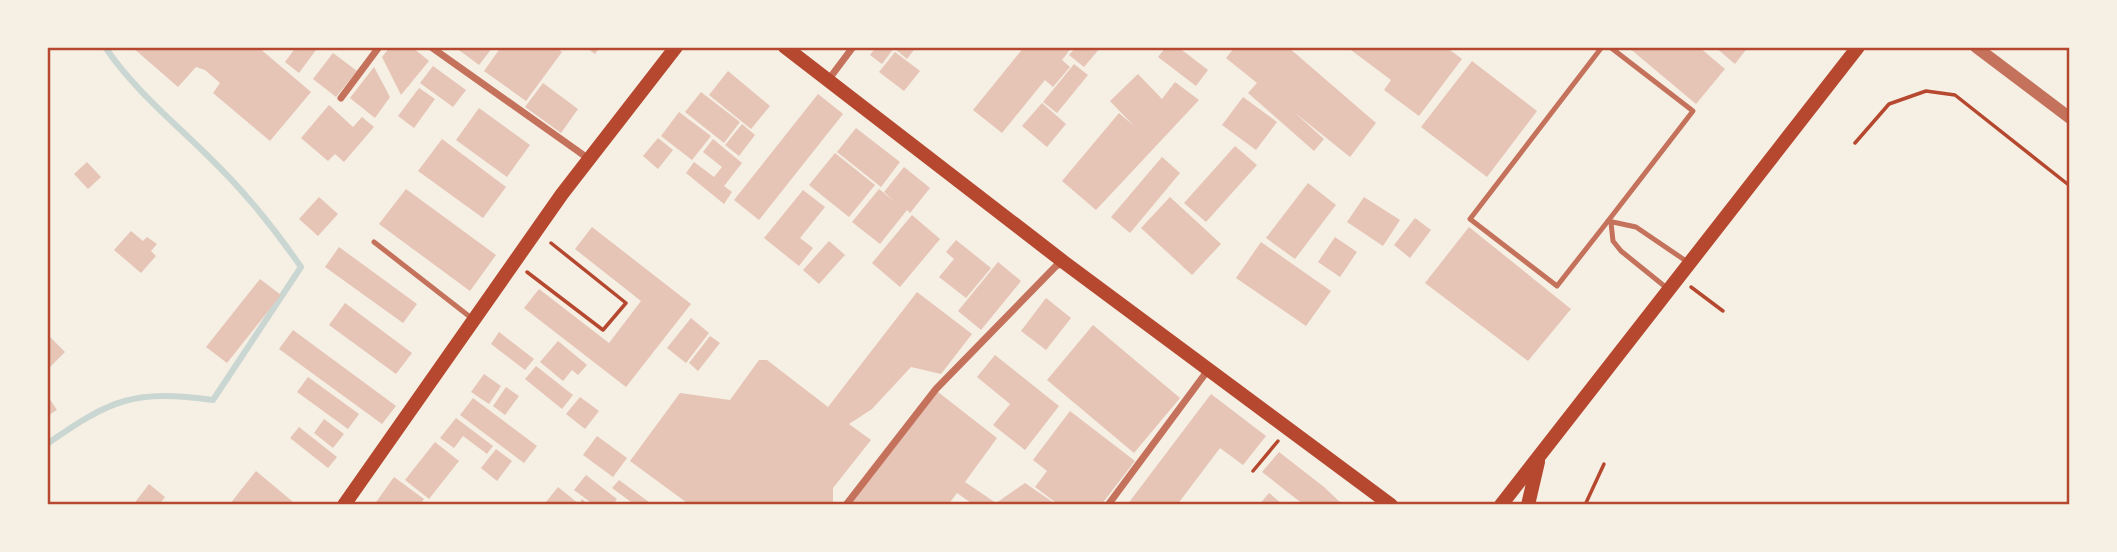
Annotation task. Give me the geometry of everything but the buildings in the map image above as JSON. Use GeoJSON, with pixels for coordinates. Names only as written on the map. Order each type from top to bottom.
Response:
{"type":"FeatureCollection","features":[{"type":"Feature","properties":{"kind":"main road"},"geometry":{"type":"LineString","coordinates":[[344,505],[536,231],[676,47]]}},
{"type":"Feature","properties":{"kind":"main road"},"geometry":{"type":"LineString","coordinates":[[785,47],[1065,263],[1391,505]]}},
{"type":"Feature","properties":{"kind":"main road"},"geometry":{"type":"LineString","coordinates":[[1501,505],[1853,53],[1870,47]]}},
{"type":"Feature","properties":{"kind":"main road"},"geometry":{"type":"LineString","coordinates":[[1528,505],[1540,455]]}},
{"type":"Feature","properties":{"kind":"street"},"geometry":{"type":"LineString","coordinates":[[341,98],[379,47]]}},
{"type":"Feature","properties":{"kind":"street"},"geometry":{"type":"LineString","coordinates":[[431,47],[589,159]]}},
{"type":"Feature","properties":{"kind":"street"},"geometry":{"type":"LineString","coordinates":[[828,79],[853,47]]}},
{"type":"Feature","properties":{"kind":"street"},"geometry":{"type":"LineString","coordinates":[[1976,47],[2070,118]]}},
{"type":"Feature","properties":{"kind":"street"},"geometry":{"type":"LineString","coordinates":[[846,505],[936,389],[1056,265],[1065,263]]}},
{"type":"Feature","properties":{"kind":"street"},"geometry":{"type":"LineString","coordinates":[[1108,505],[1208,369]]}},
{"type":"Feature","properties":{"kind":"lane"},"geometry":{"type":"LineString","coordinates":[[1602,47],[1470,219],[1557,286],[1610,222],[1693,111],[1610,47]]}},
{"type":"Feature","properties":{"kind":"lane"},"geometry":{"type":"LineString","coordinates":[[1610,222],[1636,227],[1689,263]]}},
{"type":"Feature","properties":{"kind":"lane"},"geometry":{"type":"LineString","coordinates":[[1610,222],[1613,241],[1621,251],[1668,289]]}},
{"type":"Feature","properties":{"kind":"lane"},"geometry":{"type":"LineString","coordinates":[[374,242],[474,320]]}},
{"type":"Feature","properties":{"kind":"path"},"geometry":{"type":"LineString","coordinates":[[1855,143],[1889,104],[1926,91],[1955,95],[2070,186]]}},
{"type":"Feature","properties":{"kind":"path"},"geometry":{"type":"LineString","coordinates":[[514,262],[603,330],[626,303],[536,231]]}},
{"type":"Feature","properties":{"kind":"path"},"geometry":{"type":"LineString","coordinates":[[1678,277],[1723,311]]}},
{"type":"Feature","properties":{"kind":"path"},"geometry":{"type":"LineString","coordinates":[[1253,471],[1289,429]]}},
{"type":"Feature","properties":{"kind":"path"},"geometry":{"type":"LineString","coordinates":[[1586,505],[1604,464]]}},
{"type":"Feature","properties":{"kind":"waterway"},"geometry":{"type":"LineString","coordinates":[[47,444],[107,407],[125,401],[163,396],[213,400],[301,267],[248,198],[142,92],[105,47]]}}]}
